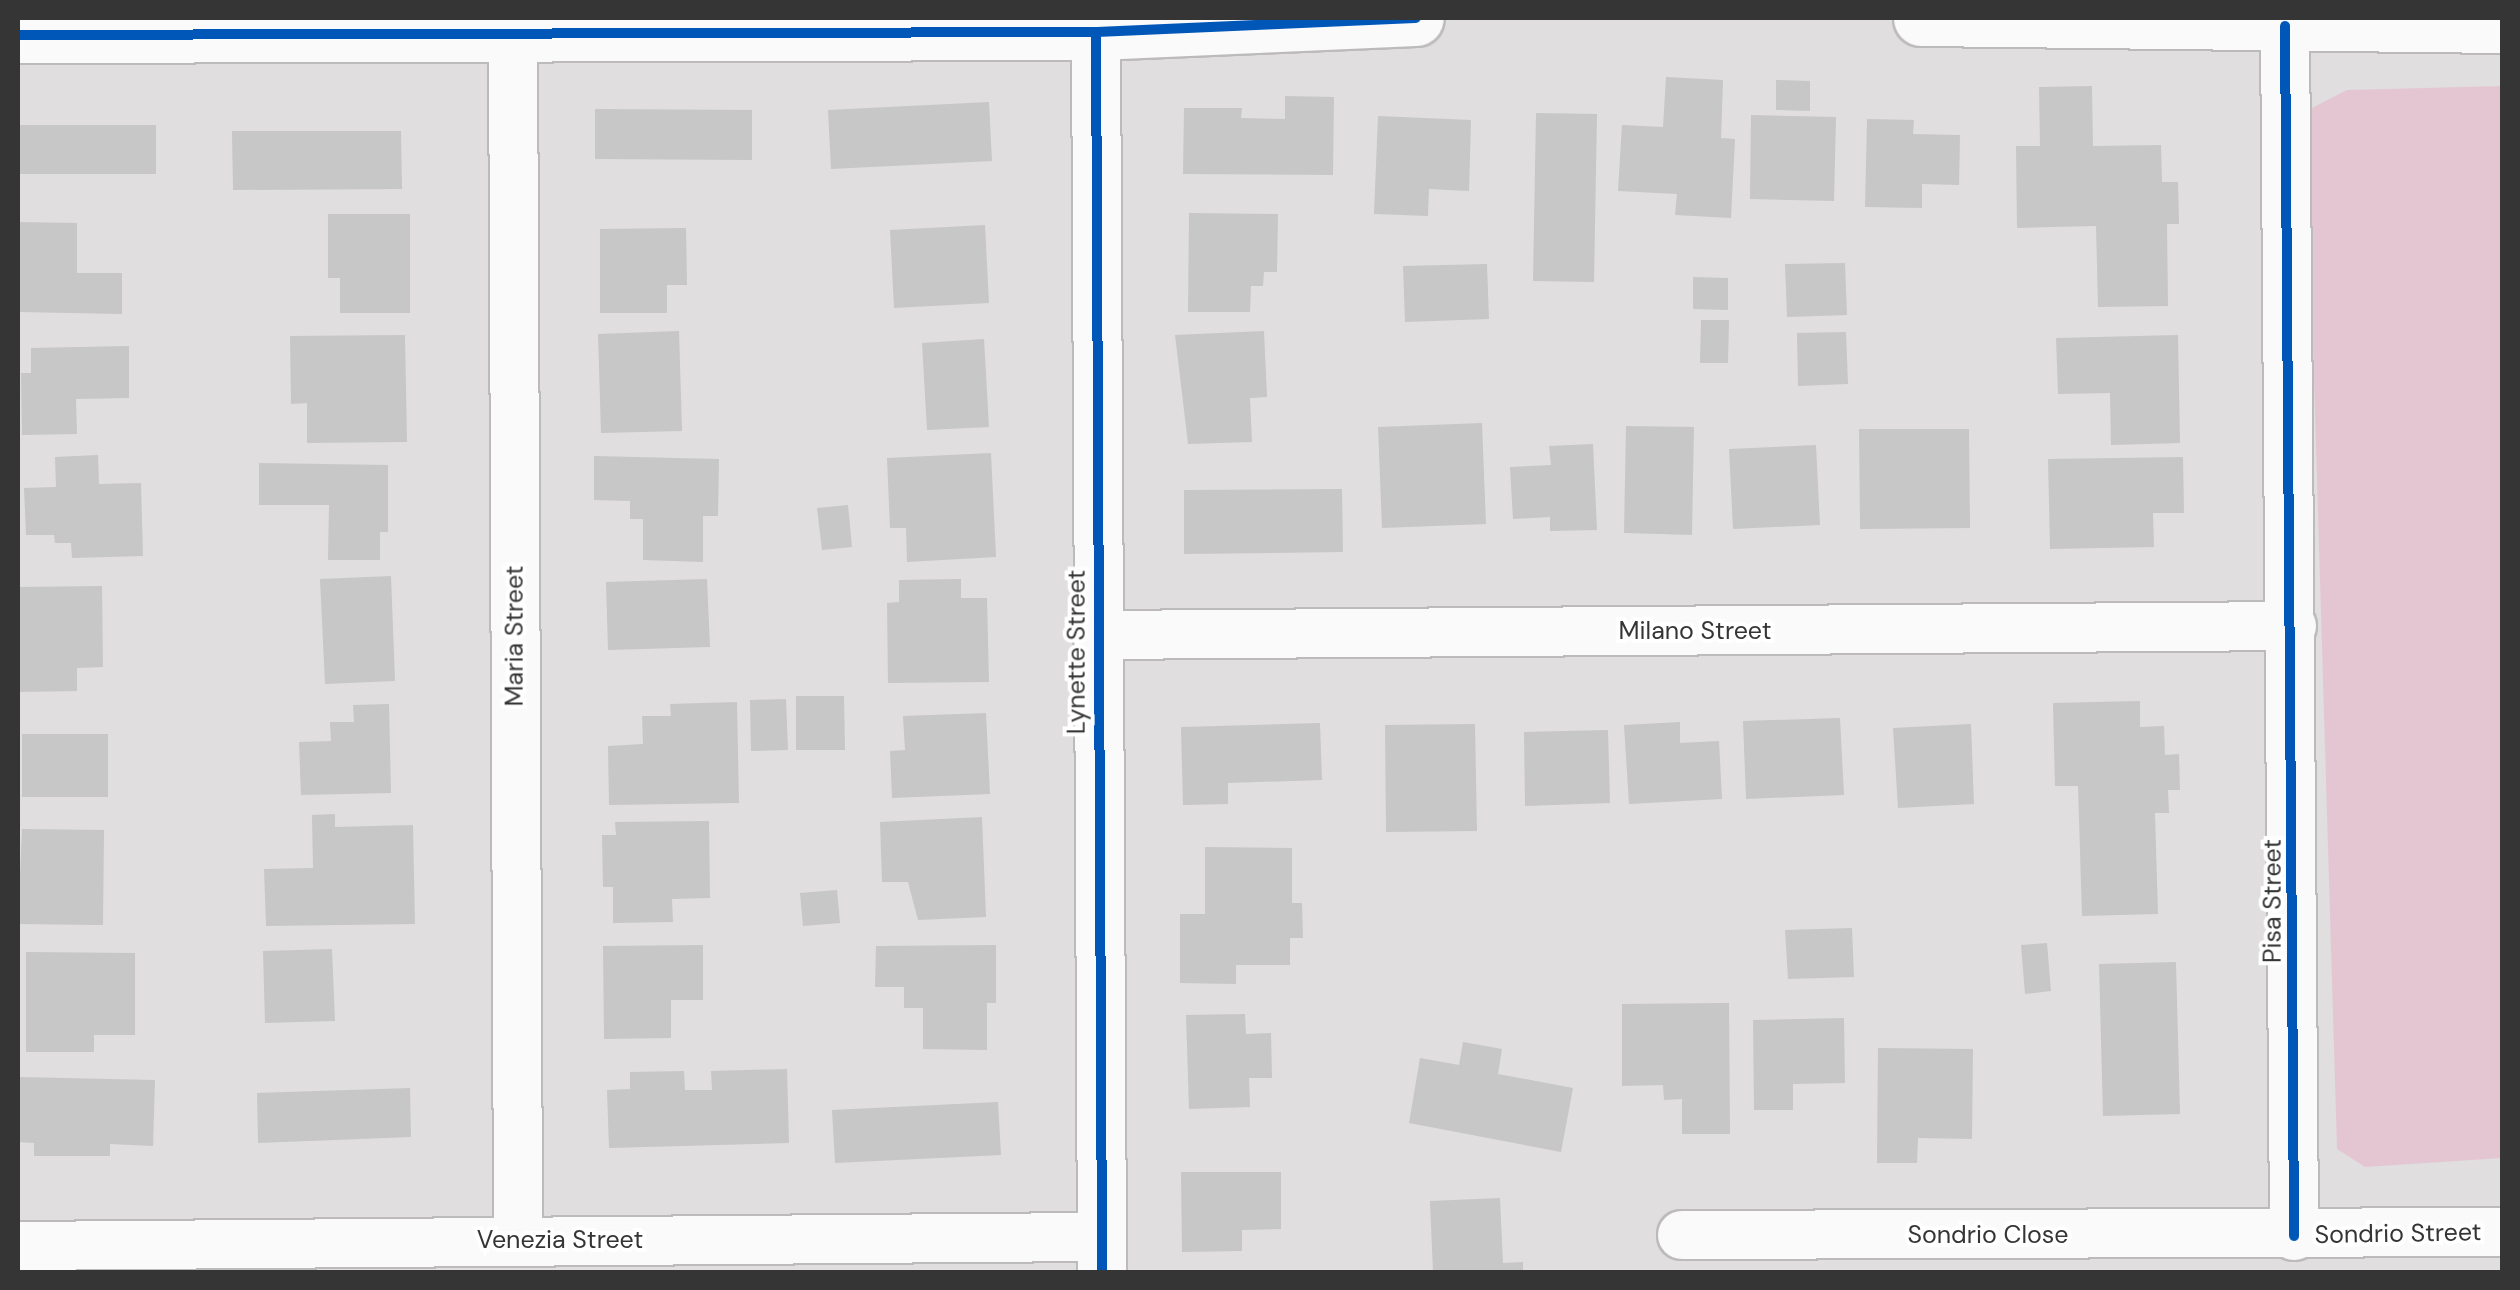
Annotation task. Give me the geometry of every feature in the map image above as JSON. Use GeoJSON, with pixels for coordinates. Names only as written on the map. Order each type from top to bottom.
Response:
{"type":"FeatureCollection","features":[{"type":"Feature","properties":{"kind":"street"},"geometry":{"type":"LineString","coordinates":[[18,35],[1096,32],[1416,18]]}},
{"type":"Feature","properties":{"kind":"street"},"geometry":{"type":"LineString","coordinates":[[1921,18],[2285,26],[2502,25]]}},
{"type":"Feature","properties":{"kind":"street","name":"Pisa Street"},"geometry":{"type":"LineString","coordinates":[[2285,26],[2294,1236]]}},
{"type":"Feature","properties":{"kind":"street","name":"Maria Street"},"geometry":{"type":"LineString","coordinates":[[513,32],[518,1240]]}},
{"type":"Feature","properties":{"kind":"street","name":"Lynette Street"},"geometry":{"type":"LineString","coordinates":[[1096,32],[1102,1255]]}},
{"type":"Feature","properties":{"kind":"street","name":"Milano Street"},"geometry":{"type":"LineString","coordinates":[[1097,635],[2292,626]]}},
{"type":"Feature","properties":{"kind":"street","name":"Sondrio Street"},"geometry":{"type":"LineString","coordinates":[[2294,1236],[2502,1232]]}},
{"type":"Feature","properties":{"kind":"street","name":"Sondrio Close"},"geometry":{"type":"LineString","coordinates":[[1682,1235],[2294,1236]]}},
{"type":"Feature","properties":{"kind":"street","name":"Venezia Street"},"geometry":{"type":"LineString","coordinates":[[18,1246],[518,1240],[1102,1255]]}},
{"type":"Feature","properties":{"kind":"shaded area"},"geometry":{"type":"Polygon","coordinates":[[[2502,86],[2502,1158],[2365,1167],[2337,1149],[2306,111],[2347,90],[2502,86]]]}},
{"type":"Feature","properties":{"kind":"building"},"geometry":{"type":"Polygon","coordinates":[[[1666,77],[1723,80],[1721,138],[1735,139],[1731,218],[1675,215],[1677,194],[1618,191],[1622,125],[1663,127],[1666,77]]]}},
{"type":"Feature","properties":{"kind":"building"},"geometry":{"type":"Polygon","coordinates":[[[1776,80],[1810,81],[1810,111],[1776,110],[1776,80]]]}},
{"type":"Feature","properties":{"kind":"building"},"geometry":{"type":"Polygon","coordinates":[[[2092,86],[2093,146],[2161,145],[2162,182],[2178,182],[2179,224],[2167,224],[2168,306],[2098,307],[2096,226],[2017,228],[2016,146],[2040,146],[2039,87],[2092,86]]]}},
{"type":"Feature","properties":{"kind":"building"},"geometry":{"type":"Polygon","coordinates":[[[1285,96],[1334,97],[1333,175],[1183,174],[1184,108],[1242,108],[1241,118],[1285,119],[1285,96]]]}},
{"type":"Feature","properties":{"kind":"building"},"geometry":{"type":"Polygon","coordinates":[[[989,102],[992,161],[831,169],[828,110],[989,102]]]}},
{"type":"Feature","properties":{"kind":"building"},"geometry":{"type":"Polygon","coordinates":[[[595,109],[752,110],[752,160],[595,159],[595,109]]]}},
{"type":"Feature","properties":{"kind":"building"},"geometry":{"type":"Polygon","coordinates":[[[1536,113],[1597,114],[1594,282],[1533,281],[1536,113]]]}},
{"type":"Feature","properties":{"kind":"building"},"geometry":{"type":"Polygon","coordinates":[[[1751,115],[1836,117],[1834,201],[1750,199],[1751,115]]]}},
{"type":"Feature","properties":{"kind":"building"},"geometry":{"type":"Polygon","coordinates":[[[1378,116],[1471,120],[1469,191],[1429,189],[1428,216],[1374,214],[1378,116]]]}},
{"type":"Feature","properties":{"kind":"building"},"geometry":{"type":"Polygon","coordinates":[[[1867,119],[1914,120],[1913,134],[1960,135],[1959,185],[1922,184],[1922,208],[1865,207],[1867,119]]]}},
{"type":"Feature","properties":{"kind":"building"},"geometry":{"type":"Polygon","coordinates":[[[18,125],[156,125],[156,174],[19,174],[18,125]]]}},
{"type":"Feature","properties":{"kind":"building"},"geometry":{"type":"Polygon","coordinates":[[[232,131],[401,131],[402,189],[233,190],[232,131]]]}},
{"type":"Feature","properties":{"kind":"building"},"geometry":{"type":"Polygon","coordinates":[[[1189,213],[1278,214],[1277,272],[1264,272],[1263,286],[1251,286],[1250,312],[1188,312],[1189,213]]]}},
{"type":"Feature","properties":{"kind":"building"},"geometry":{"type":"Polygon","coordinates":[[[328,214],[410,214],[410,313],[340,313],[340,278],[328,278],[328,214]]]}},
{"type":"Feature","properties":{"kind":"building"},"geometry":{"type":"Polygon","coordinates":[[[18,222],[77,223],[77,273],[122,273],[122,314],[18,312],[18,222]]]}},
{"type":"Feature","properties":{"kind":"building"},"geometry":{"type":"Polygon","coordinates":[[[985,225],[989,303],[894,308],[890,230],[985,225]]]}},
{"type":"Feature","properties":{"kind":"building"},"geometry":{"type":"Polygon","coordinates":[[[686,228],[687,285],[667,285],[667,313],[600,313],[600,229],[686,228]]]}},
{"type":"Feature","properties":{"kind":"building"},"geometry":{"type":"Polygon","coordinates":[[[1845,263],[1847,315],[1787,317],[1785,264],[1845,263]]]}},
{"type":"Feature","properties":{"kind":"building"},"geometry":{"type":"Polygon","coordinates":[[[1487,264],[1489,319],[1405,322],[1403,266],[1487,264]]]}},
{"type":"Feature","properties":{"kind":"building"},"geometry":{"type":"Polygon","coordinates":[[[1693,277],[1728,278],[1728,310],[1693,309],[1693,277]]]}},
{"type":"Feature","properties":{"kind":"building"},"geometry":{"type":"Polygon","coordinates":[[[1701,320],[1729,320],[1728,363],[1700,363],[1701,320]]]}},
{"type":"Feature","properties":{"kind":"building"},"geometry":{"type":"Polygon","coordinates":[[[679,331],[682,431],[601,433],[598,334],[679,331]]]}},
{"type":"Feature","properties":{"kind":"building"},"geometry":{"type":"Polygon","coordinates":[[[1264,331],[1267,397],[1250,398],[1252,442],[1188,444],[1175,335],[1264,331]]]}},
{"type":"Feature","properties":{"kind":"building"},"geometry":{"type":"Polygon","coordinates":[[[1846,332],[1848,384],[1798,386],[1797,333],[1846,332]]]}},
{"type":"Feature","properties":{"kind":"building"},"geometry":{"type":"Polygon","coordinates":[[[405,335],[407,442],[307,443],[307,403],[291,404],[290,336],[405,335]]]}},
{"type":"Feature","properties":{"kind":"building"},"geometry":{"type":"Polygon","coordinates":[[[2178,335],[2180,443],[2111,445],[2110,393],[2058,394],[2056,338],[2178,335]]]}},
{"type":"Feature","properties":{"kind":"building"},"geometry":{"type":"Polygon","coordinates":[[[984,339],[989,427],[927,430],[922,343],[984,339]]]}},
{"type":"Feature","properties":{"kind":"building"},"geometry":{"type":"Polygon","coordinates":[[[129,346],[129,398],[76,399],[77,434],[22,435],[21,373],[31,373],[31,348],[129,346]]]}},
{"type":"Feature","properties":{"kind":"building"},"geometry":{"type":"Polygon","coordinates":[[[1482,423],[1486,524],[1382,528],[1378,427],[1482,423]]]}},
{"type":"Feature","properties":{"kind":"building"},"geometry":{"type":"Polygon","coordinates":[[[1626,426],[1694,427],[1692,535],[1624,533],[1626,426]]]}},
{"type":"Feature","properties":{"kind":"building"},"geometry":{"type":"Polygon","coordinates":[[[1859,429],[1969,429],[1970,528],[1860,529],[1859,429]]]}},
{"type":"Feature","properties":{"kind":"building"},"geometry":{"type":"Polygon","coordinates":[[[1593,444],[1597,530],[1550,531],[1550,517],[1513,519],[1510,467],[1551,465],[1549,446],[1593,444]]]}},
{"type":"Feature","properties":{"kind":"building"},"geometry":{"type":"Polygon","coordinates":[[[1816,445],[1820,525],[1733,529],[1729,449],[1816,445]]]}},
{"type":"Feature","properties":{"kind":"building"},"geometry":{"type":"Polygon","coordinates":[[[991,453],[996,557],[907,562],[906,528],[890,528],[887,458],[991,453]]]}},
{"type":"Feature","properties":{"kind":"building"},"geometry":{"type":"Polygon","coordinates":[[[98,455],[99,484],[141,483],[143,556],[72,558],[71,543],[55,543],[54,535],[26,535],[24,488],[56,487],[55,457],[98,455]]]}},
{"type":"Feature","properties":{"kind":"building"},"geometry":{"type":"Polygon","coordinates":[[[594,456],[719,459],[718,516],[703,516],[703,562],[643,560],[643,519],[630,519],[630,501],[594,500],[594,456]]]}},
{"type":"Feature","properties":{"kind":"building"},"geometry":{"type":"Polygon","coordinates":[[[2183,457],[2184,513],[2153,513],[2154,547],[2050,549],[2048,459],[2183,457]]]}},
{"type":"Feature","properties":{"kind":"building"},"geometry":{"type":"Polygon","coordinates":[[[259,463],[388,465],[388,532],[380,532],[380,560],[328,560],[329,505],[259,505],[259,463]]]}},
{"type":"Feature","properties":{"kind":"building"},"geometry":{"type":"Polygon","coordinates":[[[1342,489],[1343,552],[1184,554],[1184,490],[1342,489]]]}},
{"type":"Feature","properties":{"kind":"building"},"geometry":{"type":"Polygon","coordinates":[[[848,505],[852,547],[822,550],[817,508],[848,505]]]}},
{"type":"Feature","properties":{"kind":"building"},"geometry":{"type":"Polygon","coordinates":[[[391,576],[395,681],[325,684],[320,579],[391,576]]]}},
{"type":"Feature","properties":{"kind":"building"},"geometry":{"type":"Polygon","coordinates":[[[707,579],[710,647],[608,650],[606,582],[707,579]]]}},
{"type":"Feature","properties":{"kind":"building"},"geometry":{"type":"Polygon","coordinates":[[[961,579],[961,598],[987,598],[989,682],[888,683],[887,603],[899,602],[899,580],[961,579]]]}},
{"type":"Feature","properties":{"kind":"building"},"geometry":{"type":"Polygon","coordinates":[[[102,586],[103,667],[77,668],[77,691],[18,692],[18,587],[102,586]]]}},
{"type":"Feature","properties":{"kind":"building"},"geometry":{"type":"Polygon","coordinates":[[[796,696],[844,696],[845,750],[796,750],[796,696]]]}},
{"type":"Feature","properties":{"kind":"building"},"geometry":{"type":"Polygon","coordinates":[[[786,699],[788,750],[751,751],[750,700],[786,699]]]}},
{"type":"Feature","properties":{"kind":"building"},"geometry":{"type":"Polygon","coordinates":[[[2140,701],[2140,727],[2164,726],[2165,755],[2179,754],[2180,790],[2168,790],[2169,813],[2155,813],[2158,914],[2082,916],[2078,786],[2055,786],[2053,703],[2140,701]]]}},
{"type":"Feature","properties":{"kind":"building"},"geometry":{"type":"Polygon","coordinates":[[[737,702],[739,803],[609,805],[608,746],[643,744],[642,716],[671,716],[670,704],[737,702]]]}},
{"type":"Feature","properties":{"kind":"building"},"geometry":{"type":"Polygon","coordinates":[[[389,704],[391,793],[301,795],[299,742],[331,741],[330,722],[354,722],[353,705],[389,704]]]}},
{"type":"Feature","properties":{"kind":"building"},"geometry":{"type":"Polygon","coordinates":[[[986,713],[990,794],[892,798],[890,751],[905,750],[903,716],[986,713]]]}},
{"type":"Feature","properties":{"kind":"building"},"geometry":{"type":"Polygon","coordinates":[[[1840,718],[1844,795],[1746,799],[1743,721],[1840,718]]]}},
{"type":"Feature","properties":{"kind":"building"},"geometry":{"type":"Polygon","coordinates":[[[1680,722],[1680,743],[1719,741],[1722,799],[1629,804],[1624,725],[1680,722]]]}},
{"type":"Feature","properties":{"kind":"building"},"geometry":{"type":"Polygon","coordinates":[[[1320,723],[1322,780],[1228,783],[1228,804],[1183,805],[1181,727],[1320,723]]]}},
{"type":"Feature","properties":{"kind":"building"},"geometry":{"type":"Polygon","coordinates":[[[1475,724],[1477,831],[1386,832],[1385,725],[1475,724]]]}},
{"type":"Feature","properties":{"kind":"building"},"geometry":{"type":"Polygon","coordinates":[[[1971,724],[1974,804],[1898,808],[1893,728],[1971,724]]]}},
{"type":"Feature","properties":{"kind":"building"},"geometry":{"type":"Polygon","coordinates":[[[1608,730],[1610,803],[1525,806],[1524,732],[1608,730]]]}},
{"type":"Feature","properties":{"kind":"building"},"geometry":{"type":"Polygon","coordinates":[[[22,734],[108,734],[108,797],[22,797],[22,734]]]}},
{"type":"Feature","properties":{"kind":"building"},"geometry":{"type":"Polygon","coordinates":[[[335,814],[335,827],[413,825],[415,924],[266,926],[264,869],[313,868],[312,815],[335,814]]]}},
{"type":"Feature","properties":{"kind":"building"},"geometry":{"type":"Polygon","coordinates":[[[982,817],[986,917],[918,920],[908,882],[882,882],[880,822],[982,817]]]}},
{"type":"Feature","properties":{"kind":"building"},"geometry":{"type":"Polygon","coordinates":[[[709,821],[710,898],[672,899],[673,922],[613,923],[613,887],[603,887],[602,835],[616,835],[615,822],[709,821]]]}},
{"type":"Feature","properties":{"kind":"building"},"geometry":{"type":"Polygon","coordinates":[[[22,829],[104,830],[103,925],[18,924],[22,829]]]}},
{"type":"Feature","properties":{"kind":"building"},"geometry":{"type":"Polygon","coordinates":[[[1205,847],[1292,848],[1292,903],[1302,903],[1303,938],[1290,938],[1290,965],[1236,965],[1236,984],[1180,983],[1180,914],[1205,914],[1205,847]]]}},
{"type":"Feature","properties":{"kind":"building"},"geometry":{"type":"Polygon","coordinates":[[[837,890],[840,923],[803,926],[800,893],[837,890]]]}},
{"type":"Feature","properties":{"kind":"building"},"geometry":{"type":"Polygon","coordinates":[[[1852,928],[1854,977],[1788,979],[1785,930],[1852,928]]]}},
{"type":"Feature","properties":{"kind":"building"},"geometry":{"type":"Polygon","coordinates":[[[2047,943],[2051,991],[2025,994],[2021,945],[2047,943]]]}},
{"type":"Feature","properties":{"kind":"building"},"geometry":{"type":"Polygon","coordinates":[[[703,945],[703,1000],[671,1000],[671,1038],[604,1039],[603,946],[703,945]]]}},
{"type":"Feature","properties":{"kind":"building"},"geometry":{"type":"Polygon","coordinates":[[[996,945],[996,1003],[987,1003],[987,1050],[923,1049],[923,1008],[904,1008],[904,987],[875,987],[876,946],[996,945]]]}},
{"type":"Feature","properties":{"kind":"building"},"geometry":{"type":"Polygon","coordinates":[[[332,949],[335,1021],[265,1023],[263,951],[332,949]]]}},
{"type":"Feature","properties":{"kind":"building"},"geometry":{"type":"Polygon","coordinates":[[[26,952],[135,953],[135,1035],[94,1035],[94,1052],[26,1052],[26,952]]]}},
{"type":"Feature","properties":{"kind":"building"},"geometry":{"type":"Polygon","coordinates":[[[2176,962],[2180,1114],[2103,1116],[2099,964],[2176,962]]]}},
{"type":"Feature","properties":{"kind":"building"},"geometry":{"type":"Polygon","coordinates":[[[1729,1003],[1730,1134],[1682,1134],[1682,1099],[1664,1100],[1663,1085],[1622,1086],[1622,1004],[1729,1003]]]}},
{"type":"Feature","properties":{"kind":"building"},"geometry":{"type":"Polygon","coordinates":[[[1245,1014],[1246,1034],[1271,1033],[1272,1078],[1249,1078],[1250,1107],[1189,1109],[1186,1015],[1245,1014]]]}},
{"type":"Feature","properties":{"kind":"building"},"geometry":{"type":"Polygon","coordinates":[[[1844,1018],[1845,1083],[1793,1084],[1793,1110],[1754,1110],[1753,1020],[1844,1018]]]}},
{"type":"Feature","properties":{"kind":"building"},"geometry":{"type":"Polygon","coordinates":[[[1463,1042],[1502,1049],[1498,1074],[1573,1088],[1561,1152],[1409,1123],[1420,1058],[1459,1065],[1463,1042]]]}},
{"type":"Feature","properties":{"kind":"building"},"geometry":{"type":"Polygon","coordinates":[[[1878,1048],[1973,1049],[1972,1139],[1918,1138],[1917,1163],[1877,1163],[1878,1048]]]}},
{"type":"Feature","properties":{"kind":"building"},"geometry":{"type":"Polygon","coordinates":[[[787,1069],[789,1143],[609,1148],[607,1090],[630,1089],[630,1072],[684,1071],[685,1090],[712,1090],[711,1071],[787,1069]]]}},
{"type":"Feature","properties":{"kind":"building"},"geometry":{"type":"Polygon","coordinates":[[[18,1077],[155,1080],[153,1146],[110,1144],[110,1156],[34,1156],[34,1143],[18,1142],[18,1077]]]}},
{"type":"Feature","properties":{"kind":"building"},"geometry":{"type":"Polygon","coordinates":[[[410,1088],[411,1137],[258,1143],[257,1093],[410,1088]]]}},
{"type":"Feature","properties":{"kind":"building"},"geometry":{"type":"Polygon","coordinates":[[[998,1102],[1001,1155],[835,1163],[832,1110],[998,1102]]]}},
{"type":"Feature","properties":{"kind":"building"},"geometry":{"type":"Polygon","coordinates":[[[1181,1172],[1281,1172],[1281,1229],[1242,1230],[1242,1251],[1182,1252],[1181,1172]]]}},
{"type":"Feature","properties":{"kind":"building"},"geometry":{"type":"Polygon","coordinates":[[[1500,1198],[1503,1263],[1523,1262],[1523,1272],[1433,1272],[1430,1201],[1500,1198]]]}},
{"type":"Feature","properties":{"kind":"cycle path"},"geometry":{"type":"LineString","coordinates":[[18,35],[1096,32],[1416,18]]}},
{"type":"Feature","properties":{"kind":"cycle path"},"geometry":{"type":"LineString","coordinates":[[2285,26],[2294,1236]]}},
{"type":"Feature","properties":{"kind":"cycle path"},"geometry":{"type":"LineString","coordinates":[[1096,32],[1102,1272]]}}]}
